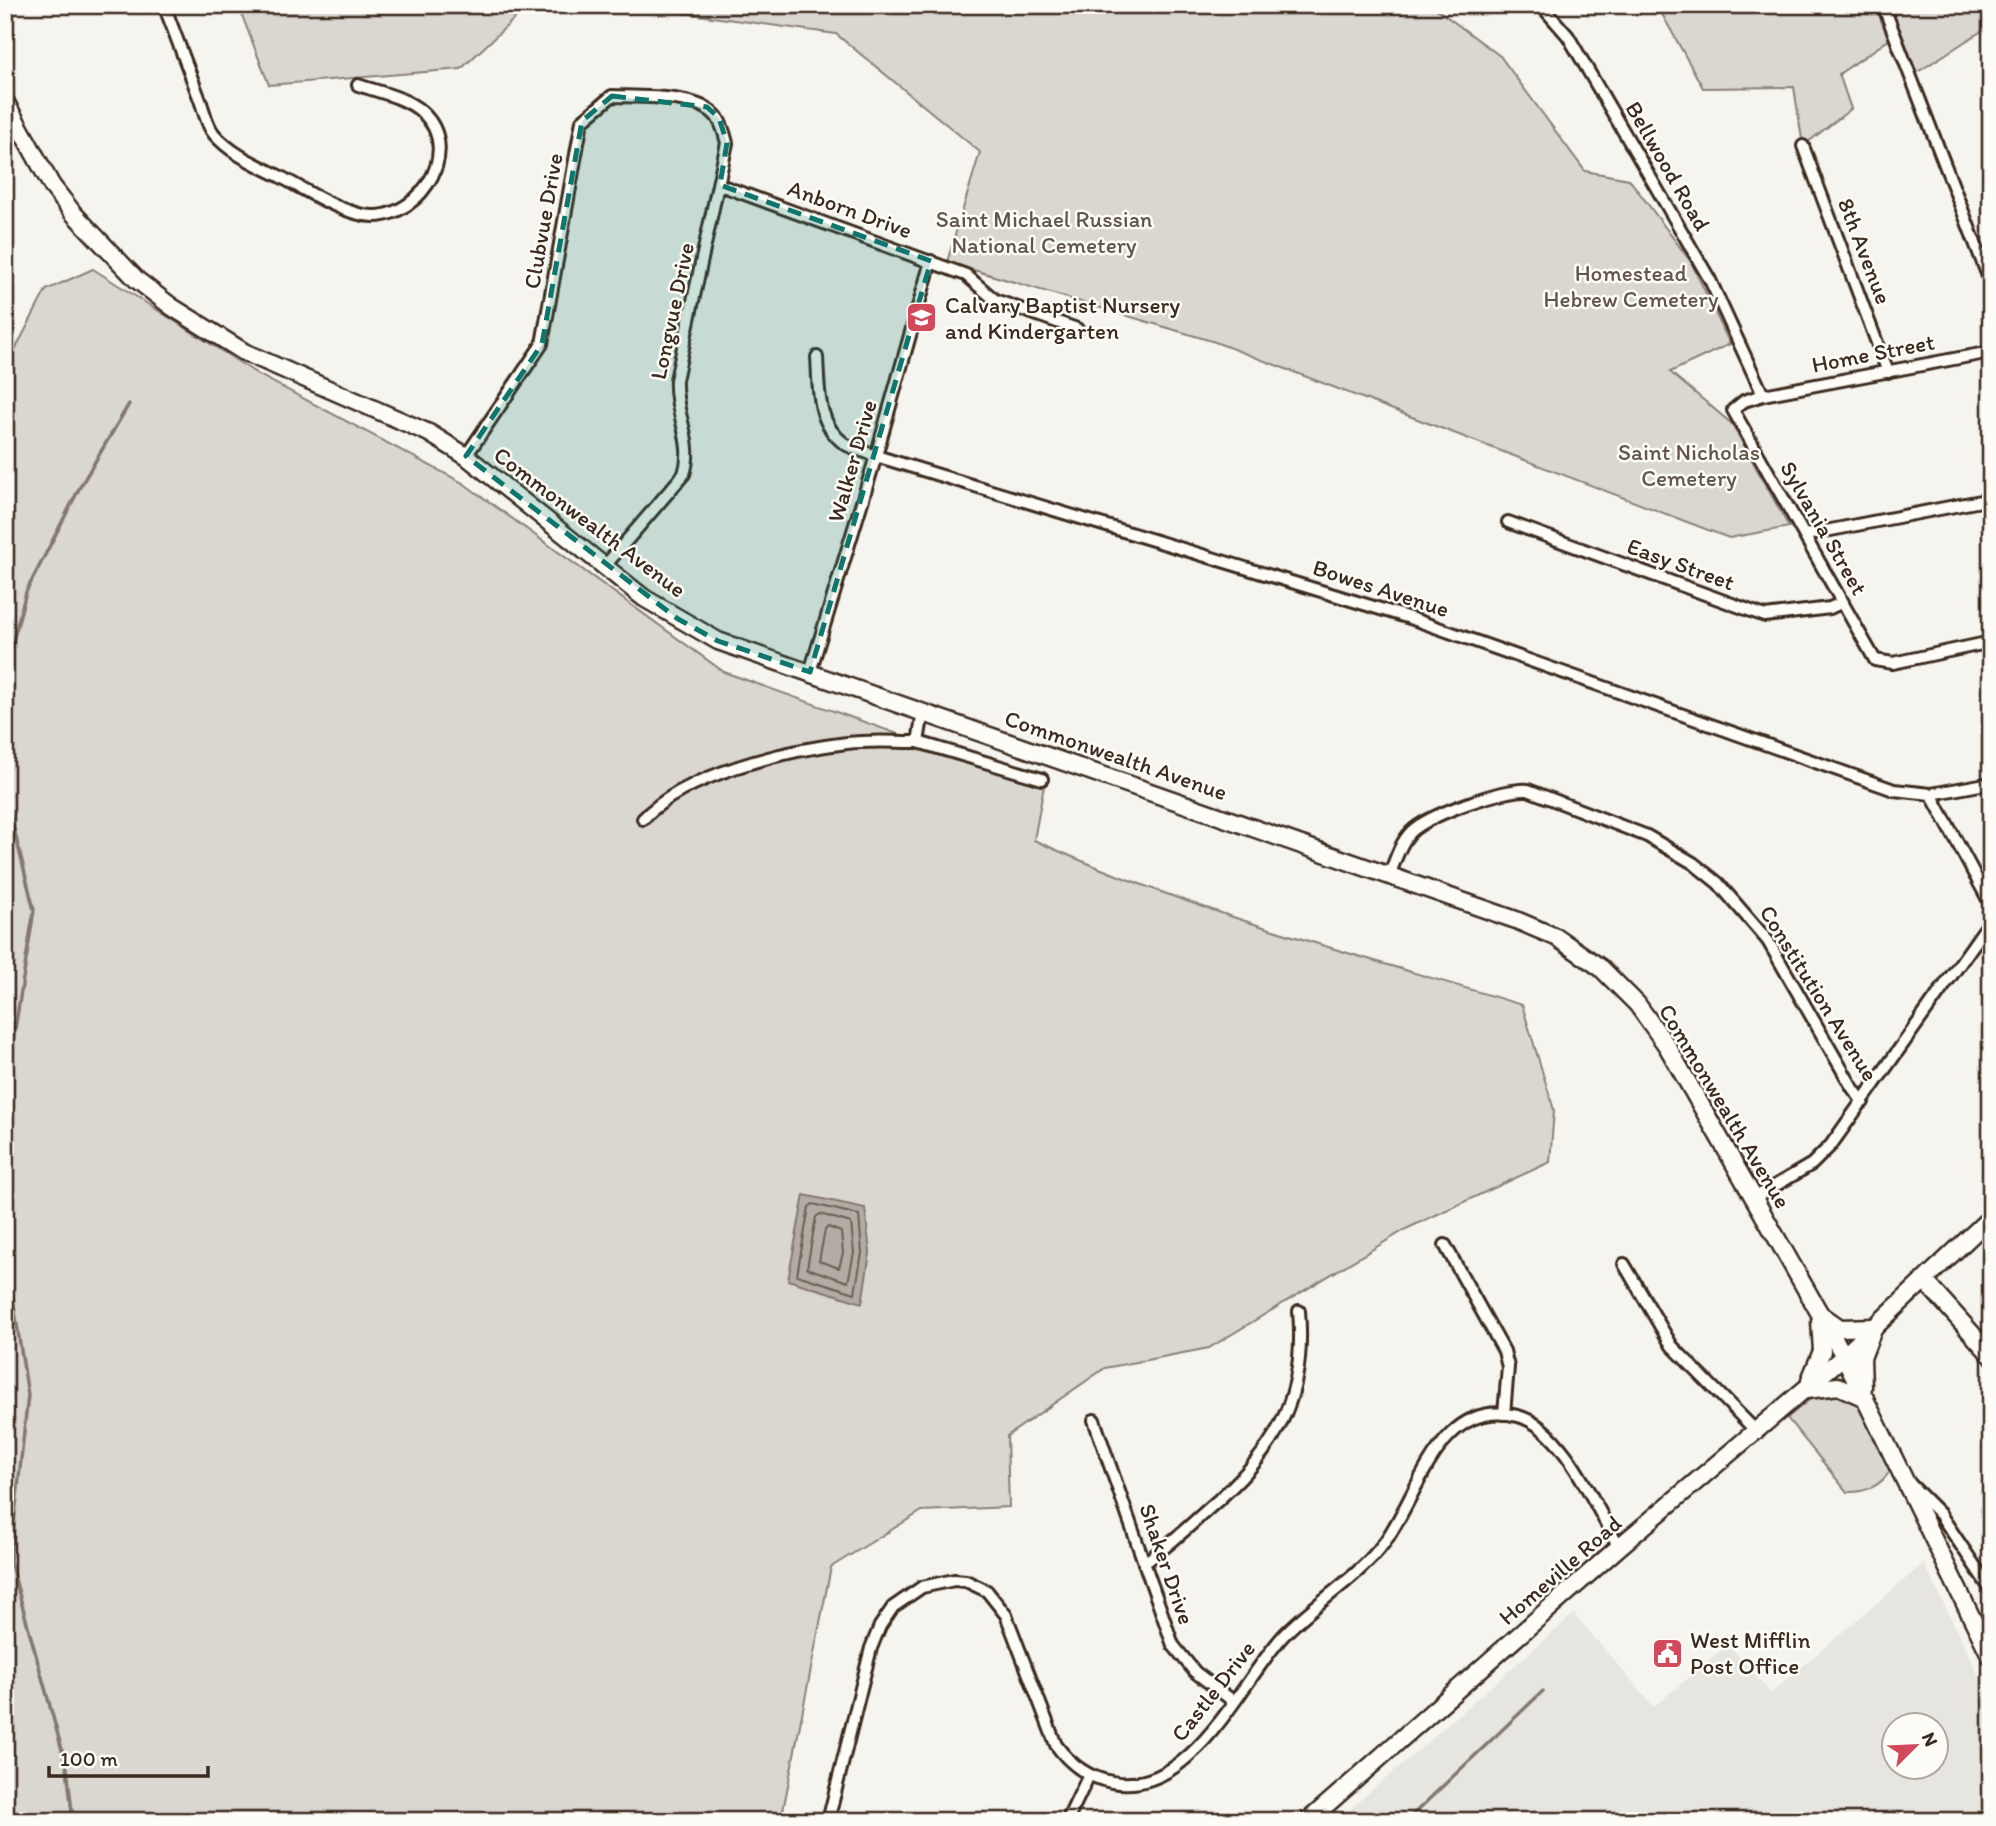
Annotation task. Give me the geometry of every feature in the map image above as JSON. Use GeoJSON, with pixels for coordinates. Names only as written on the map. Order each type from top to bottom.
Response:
{"type":"FeatureCollection","features":[{"type":"Feature","properties":{"kind":"street"},"geometry":{"type":"LineString","coordinates":[[164,5],[212,133],[236,153],[315,195],[359,214],[390,213],[405,207],[428,186],[435,173],[438,139],[424,113],[411,103],[358,85]]}},
{"type":"Feature","properties":{"kind":"street","name":"Bellwood Road"},"geometry":{"type":"LineString","coordinates":[[1541,5],[1568,36],[1710,280],[1763,395]]}},
{"type":"Feature","properties":{"kind":"street"},"geometry":{"type":"LineString","coordinates":[[1883,5],[1991,284]]}},
{"type":"Feature","properties":{"kind":"street","name":"Clubvue Drive"},"geometry":{"type":"LineString","coordinates":[[466,456],[542,344],[582,121],[612,96],[685,101],[707,107],[719,118]]}},
{"type":"Feature","properties":{"kind":"street","name":"Commonwealth Avenue"},"geometry":{"type":"LineString","coordinates":[[5,101],[52,186],[137,280],[172,307],[244,352],[429,433],[466,456],[644,598],[719,641],[1545,932],[1576,949],[1609,974],[1659,1034],[1844,1356],[1991,1657]]}},
{"type":"Feature","properties":{"kind":"street","name":"Longvue Drive"},"geometry":{"type":"LineString","coordinates":[[604,567],[684,474],[689,458],[689,441],[675,400],[676,380],[727,143],[719,118]]}},
{"type":"Feature","properties":{"kind":"street","name":"8th Avenue"},"geometry":{"type":"LineString","coordinates":[[1803,146],[1888,372]]}},
{"type":"Feature","properties":{"kind":"street","name":"Anborn Drive"},"geometry":{"type":"LineString","coordinates":[[720,185],[966,275],[995,300],[1077,329]]}},
{"type":"Feature","properties":{"kind":"street","name":"Walker Drive"},"geometry":{"type":"LineString","coordinates":[[810,672],[876,456],[931,261]]}},
{"type":"Feature","properties":{"kind":"street","name":"Home Street"},"geometry":{"type":"LineString","coordinates":[[1763,395],[1991,352]]}},
{"type":"Feature","properties":{"kind":"street","name":"Bowes Avenue"},"geometry":{"type":"LineString","coordinates":[[817,357],[820,407],[829,425],[845,443],[876,456],[1397,614],[1894,790],[1931,794],[1991,783]]}},
{"type":"Feature","properties":{"kind":"street","name":"Sylvania Street"},"geometry":{"type":"LineString","coordinates":[[1763,395],[1744,401],[1733,410],[1875,660],[1893,663],[1991,642]]}},
{"type":"Feature","properties":{"kind":"street"},"geometry":{"type":"LineString","coordinates":[[1805,535],[1991,499]]}},
{"type":"Feature","properties":{"kind":"street","name":"Easy Street"},"geometry":{"type":"LineString","coordinates":[[1508,522],[1765,616],[1830,608],[1843,602]]}},
{"type":"Feature","properties":{"kind":"street"},"geometry":{"type":"LineString","coordinates":[[918,742],[923,712]]}},
{"type":"Feature","properties":{"kind":"street"},"geometry":{"type":"LineString","coordinates":[[643,819],[659,802],[752,764],[849,742],[918,742],[1042,779]]}},
{"type":"Feature","properties":{"kind":"street","name":"Constitution Avenue"},"geometry":{"type":"LineString","coordinates":[[1390,876],[1405,841],[1418,826],[1511,790],[1528,790],[1647,835],[1705,872],[1759,929],[1863,1102]]}},
{"type":"Feature","properties":{"kind":"street"},"geometry":{"type":"LineString","coordinates":[[1931,794],[1991,905]]}},
{"type":"Feature","properties":{"kind":"street"},"geometry":{"type":"LineString","coordinates":[[1754,1198],[1822,1155],[1863,1102],[1991,920]]}},
{"type":"Feature","properties":{"kind":"street","name":"Homeville Road"},"geometry":{"type":"LineString","coordinates":[[1308,1821],[1619,1547],[1844,1356],[1991,1217]]}},
{"type":"Feature","properties":{"kind":"street"},"geometry":{"type":"LineString","coordinates":[[1445,1245],[1504,1351],[1508,1375],[1504,1414],[1528,1419],[1556,1440],[1619,1547]]}},
{"type":"Feature","properties":{"kind":"street"},"geometry":{"type":"LineString","coordinates":[[1624,1265],[1672,1346],[1755,1431]]}},
{"type":"Feature","properties":{"kind":"street"},"geometry":{"type":"LineString","coordinates":[[1924,1281],[1991,1355]]}},
{"type":"Feature","properties":{"kind":"street"},"geometry":{"type":"LineString","coordinates":[[1144,1563],[1241,1481],[1275,1439],[1289,1406],[1298,1373],[1299,1311]]}},
{"type":"Feature","properties":{"kind":"street"},"geometry":{"type":"LineString","coordinates":[[1802,1392],[1838,1386],[1864,1398],[1862,1359],[1875,1327],[1853,1330],[1840,1328],[1818,1312]]}},
{"type":"Feature","properties":{"kind":"street"},"geometry":{"type":"LineString","coordinates":[[1802,1392],[1818,1366],[1822,1351],[1818,1312]]}},
{"type":"Feature","properties":{"kind":"street","name":"Castle Drive"},"geometry":{"type":"LineString","coordinates":[[828,1821],[870,1648],[880,1626],[902,1599],[922,1587],[943,1580],[976,1585],[1001,1606],[1051,1737],[1070,1762],[1089,1775],[1121,1784],[1144,1783],[1165,1776],[1193,1753],[1288,1632],[1384,1543],[1448,1434],[1477,1417],[1504,1414]]}},
{"type":"Feature","properties":{"kind":"street","name":"Shaker Drive"},"geometry":{"type":"LineString","coordinates":[[1094,1420],[1178,1653],[1195,1672],[1233,1701]]}},
{"type":"Feature","properties":{"kind":"street"},"geometry":{"type":"LineString","coordinates":[[1904,1478],[1940,1514],[1991,1590]]}},
{"type":"Feature","properties":{"kind":"street"},"geometry":{"type":"LineString","coordinates":[[1066,1821],[1089,1775]]}},
{"type":"Feature","properties":{"kind":"highlighted area"},"geometry":{"type":"Polygon","coordinates":[[[612,96],[707,107],[719,118],[727,143],[720,185],[931,261],[810,672],[718,641],[678,619],[466,456],[542,344],[582,121],[612,96]]]}},
{"type":"Feature","properties":{"kind":"shaded area"},"geometry":{"type":"Polygon","coordinates":[[[1924,1563],[1991,1701],[1991,1821],[1337,1821],[1574,1614],[1654,1707],[1728,1644],[1771,1693],[1924,1563]]]}},
{"type":"Feature","properties":{"kind":"green space"},"geometry":{"type":"Polygon","coordinates":[[[238,5],[529,5],[461,69],[269,85],[238,5]]]}},
{"type":"Feature","properties":{"kind":"green space"},"geometry":{"type":"Polygon","coordinates":[[[625,5],[1431,5],[1500,56],[1585,171],[1629,179],[1691,262],[1730,344],[1670,372],[1732,424],[1789,527],[1729,538],[1215,342],[947,262],[980,152],[836,34],[625,5]]]}},
{"type":"Feature","properties":{"kind":"green space"},"geometry":{"type":"Polygon","coordinates":[[[1657,5],[1877,5],[1890,39],[1839,74],[1851,109],[1803,146],[1794,87],[1703,88],[1657,5]]]}},
{"type":"Feature","properties":{"kind":"green space"},"geometry":{"type":"Polygon","coordinates":[[[1890,5],[1991,5],[1991,25],[1913,75],[1889,12],[1890,5]]]}},
{"type":"Feature","properties":{"kind":"green space"},"geometry":{"type":"Polygon","coordinates":[[[93,269],[259,375],[463,483],[724,672],[1044,786],[1034,840],[1093,866],[1214,911],[1522,1005],[1554,1110],[1550,1162],[1408,1228],[1209,1348],[1105,1368],[1007,1436],[1009,1507],[922,1511],[831,1567],[781,1821],[5,1821],[5,369],[46,290],[93,269]]]}},
{"type":"Feature","properties":{"kind":"green space"},"geometry":{"type":"Polygon","coordinates":[[[1836,1390],[1857,1403],[1890,1470],[1887,1476],[1866,1490],[1847,1492],[1787,1418],[1814,1396],[1836,1390]]]}},
{"type":"Feature","properties":{"kind":"water"},"geometry":{"type":"Polygon","coordinates":[[[804,1195],[865,1208],[870,1253],[862,1303],[788,1280],[804,1195]]]}},
{"type":"Feature","properties":{"kind":"waterway"},"geometry":{"type":"LineString","coordinates":[[5,671],[26,592],[80,487],[129,404]]}},
{"type":"Feature","properties":{"kind":"waterway"},"geometry":{"type":"LineString","coordinates":[[5,793],[34,910],[11,1054],[5,1213]]}},
{"type":"Feature","properties":{"kind":"waterway"},"geometry":{"type":"LineString","coordinates":[[5,1248],[28,1395],[10,1561],[67,1768],[73,1821]]}},
{"type":"Feature","properties":{"kind":"waterway"},"geometry":{"type":"LineString","coordinates":[[1406,1821],[1543,1691]]}},
{"type":"Feature","properties":{"kind":"place","name":"Calvary Baptist Nursery and Kindergarten"},"geometry":{"type":"Point","coordinates":[922,318]}},
{"type":"Feature","properties":{"kind":"place","name":"West Mifflin Post Office"},"geometry":{"type":"Point","coordinates":[1667,1653]}},
{"type":"Feature","properties":{"kind":"park label","name":"Saint Michael Russian National Cemetery"},"geometry":{"type":"Point","coordinates":[1044,232]}},
{"type":"Feature","properties":{"kind":"park label","name":"Homestead Hebrew Cemetery"},"geometry":{"type":"Point","coordinates":[1631,286]}},
{"type":"Feature","properties":{"kind":"park label","name":"Saint Nicholas Cemetery"},"geometry":{"type":"Point","coordinates":[1689,465]}}]}
